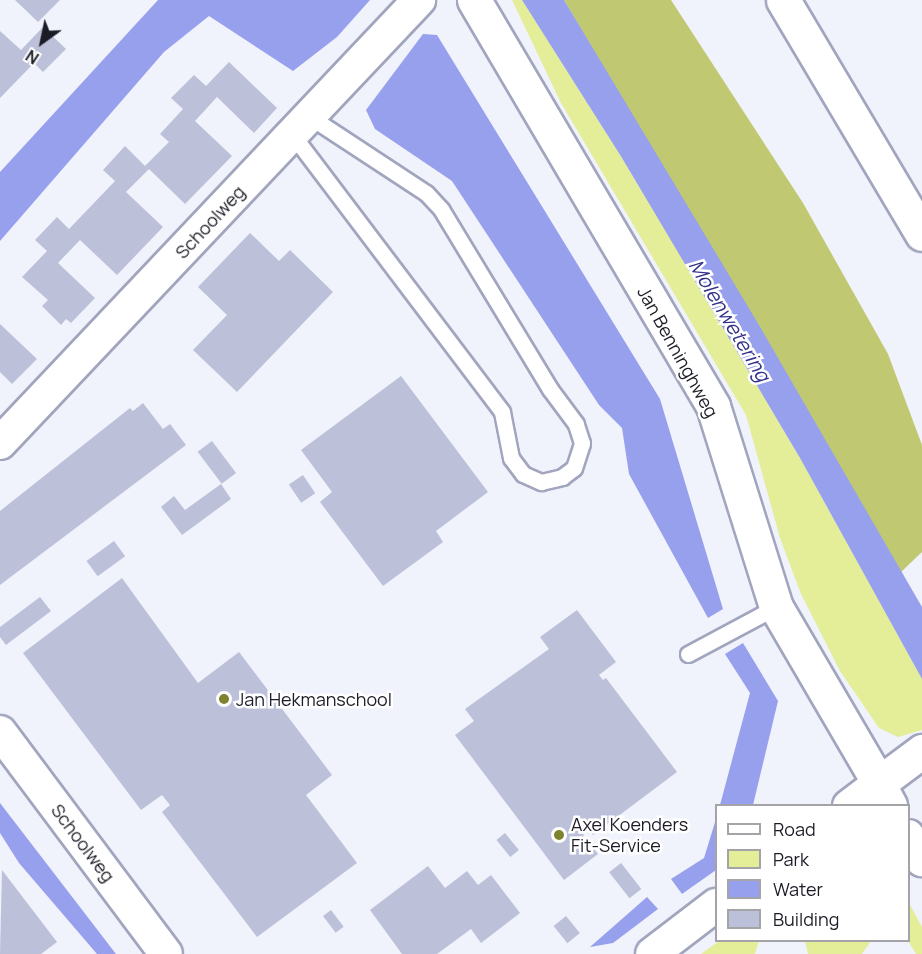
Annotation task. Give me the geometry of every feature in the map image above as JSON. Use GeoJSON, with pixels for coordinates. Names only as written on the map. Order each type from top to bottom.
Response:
{"type":"FeatureCollection","features":[{"type":"Feature","properties":{"kind":"main road","name":"Jan Benninghweg"},"geometry":{"type":"LineString","coordinates":[[474,0],[713,406],[776,607],[885,794]]}},
{"type":"Feature","properties":{"kind":"main road"},"geometry":{"type":"LineString","coordinates":[[783,0],[922,234]]}},
{"type":"Feature","properties":{"kind":"main road"},"geometry":{"type":"LineString","coordinates":[[885,794],[922,751]]}},
{"type":"Feature","properties":{"kind":"street","name":"Schoolweg"},"geometry":{"type":"LineString","coordinates":[[0,443],[419,0]]}},
{"type":"Feature","properties":{"kind":"street","name":"Schoolweg"},"geometry":{"type":"LineString","coordinates":[[0,732],[166,954]]}},
{"type":"Feature","properties":{"kind":"street"},"geometry":{"type":"LineString","coordinates":[[855,804],[885,794]]}},
{"type":"Feature","properties":{"kind":"street"},"geometry":{"type":"LineString","coordinates":[[910,838],[922,860]]}},
{"type":"Feature","properties":{"kind":"street"},"geometry":{"type":"LineString","coordinates":[[652,954],[715,907]]}},
{"type":"Feature","properties":{"kind":"lane"},"geometry":{"type":"LineString","coordinates":[[301,125],[426,193],[441,209],[550,389],[576,424],[582,443],[574,468],[562,477],[541,482],[523,474],[511,458],[502,412],[301,125]]}},
{"type":"Feature","properties":{"kind":"lane"},"geometry":{"type":"LineString","coordinates":[[688,654],[776,607]]}},
{"type":"Feature","properties":{"kind":"green space"},"geometry":{"type":"Polygon","coordinates":[[[512,0],[522,0],[622,158],[800,458],[922,679],[922,730],[898,737],[879,728],[840,671],[801,594],[780,538],[746,415],[561,103],[512,0]]]}},
{"type":"Feature","properties":{"kind":"green space"},"geometry":{"type":"Polygon","coordinates":[[[564,0],[671,0],[803,203],[888,354],[922,445],[922,552],[901,572],[564,0]]]}},
{"type":"Feature","properties":{"kind":"green space"},"geometry":{"type":"Polygon","coordinates":[[[910,905],[922,927],[922,954],[916,954],[909,942],[910,905]]]}},
{"type":"Feature","properties":{"kind":"green space"},"geometry":{"type":"Polygon","coordinates":[[[718,942],[759,942],[755,954],[701,954],[718,942]]]}},
{"type":"Feature","properties":{"kind":"green space"},"geometry":{"type":"Polygon","coordinates":[[[805,942],[870,942],[862,954],[808,954],[805,942]]]}},
{"type":"Feature","properties":{"kind":"water"},"geometry":{"type":"Polygon","coordinates":[[[158,0],[370,0],[337,37],[293,71],[209,16],[164,52],[0,241],[0,172],[158,0]]]}},
{"type":"Feature","properties":{"kind":"water","name":"Molenwetering"},"geometry":{"type":"Polygon","coordinates":[[[522,0],[564,0],[756,320],[922,607],[922,679],[800,458],[622,158],[522,0]]]}},
{"type":"Feature","properties":{"kind":"water"},"geometry":{"type":"Polygon","coordinates":[[[423,34],[437,35],[660,399],[723,609],[708,618],[629,474],[622,428],[599,405],[452,181],[375,129],[366,110],[423,34]]]}},
{"type":"Feature","properties":{"kind":"water"},"geometry":{"type":"Polygon","coordinates":[[[743,643],[778,701],[753,804],[720,804],[750,693],[725,654],[743,643]]]}},
{"type":"Feature","properties":{"kind":"water"},"geometry":{"type":"Polygon","coordinates":[[[0,803],[116,954],[97,954],[19,863],[0,833],[0,803]]]}},
{"type":"Feature","properties":{"kind":"water"},"geometry":{"type":"Polygon","coordinates":[[[715,822],[715,871],[682,894],[671,879],[704,858],[715,822]]]}},
{"type":"Feature","properties":{"kind":"water"},"geometry":{"type":"Polygon","coordinates":[[[647,897],[658,909],[613,943],[590,947],[647,897]]]}},
{"type":"Feature","properties":{"kind":"building"},"geometry":{"type":"Polygon","coordinates":[[[15,0],[60,0],[38,22],[15,0]]]}},
{"type":"Feature","properties":{"kind":"building"},"geometry":{"type":"Polygon","coordinates":[[[43,27],[66,49],[43,72],[34,63],[0,98],[0,31],[21,50],[43,27]]]}},
{"type":"Feature","properties":{"kind":"building"},"geometry":{"type":"Polygon","coordinates":[[[229,62],[277,108],[254,133],[217,97],[195,121],[232,156],[185,204],[149,169],[126,192],[163,227],[117,275],[80,240],[58,263],[95,298],[71,323],[66,319],[61,325],[42,306],[48,300],[22,277],[47,251],[35,240],[57,217],[69,229],[115,181],[103,170],[125,146],[145,166],[169,142],[160,134],[183,109],[171,98],[194,75],[206,86],[229,62]]]}},
{"type":"Feature","properties":{"kind":"building"},"geometry":{"type":"Polygon","coordinates":[[[250,233],[279,261],[290,250],[333,292],[237,392],[193,350],[227,315],[198,287],[250,233]]]}},
{"type":"Feature","properties":{"kind":"building"},"geometry":{"type":"Polygon","coordinates":[[[0,324],[37,359],[12,384],[0,372],[0,324]]]}},
{"type":"Feature","properties":{"kind":"building"},"geometry":{"type":"Polygon","coordinates":[[[401,376],[488,492],[436,531],[443,542],[383,586],[320,502],[332,492],[301,450],[401,376]]]}},
{"type":"Feature","properties":{"kind":"building"},"geometry":{"type":"Polygon","coordinates":[[[143,403],[163,429],[170,424],[186,445],[0,585],[0,511],[130,408],[133,411],[143,403]]]}},
{"type":"Feature","properties":{"kind":"building"},"geometry":{"type":"Polygon","coordinates":[[[212,441],[236,473],[222,484],[198,452],[212,441]]]}},
{"type":"Feature","properties":{"kind":"building"},"geometry":{"type":"Polygon","coordinates":[[[303,475],[315,493],[301,503],[289,485],[303,475]]]}},
{"type":"Feature","properties":{"kind":"building"},"geometry":{"type":"Polygon","coordinates":[[[221,484],[231,499],[182,535],[161,507],[174,496],[185,510],[221,484]]]}},
{"type":"Feature","properties":{"kind":"building"},"geometry":{"type":"Polygon","coordinates":[[[114,541],[125,556],[98,576],[86,561],[114,541]]]}},
{"type":"Feature","properties":{"kind":"building"},"geometry":{"type":"Polygon","coordinates":[[[122,578],[198,683],[239,652],[332,775],[306,795],[357,863],[257,937],[162,812],[170,805],[162,795],[141,810],[23,653],[122,578]]]}},
{"type":"Feature","properties":{"kind":"building"},"geometry":{"type":"Polygon","coordinates":[[[40,597],[51,611],[6,645],[0,637],[0,627],[40,597]]]}},
{"type":"Feature","properties":{"kind":"building"},"geometry":{"type":"Polygon","coordinates":[[[577,610],[616,662],[599,675],[603,680],[606,678],[677,772],[593,835],[589,830],[583,835],[598,854],[564,880],[455,735],[474,721],[465,709],[549,649],[540,637],[577,610]]]}},
{"type":"Feature","properties":{"kind":"building"},"geometry":{"type":"Polygon","coordinates":[[[505,833],[519,850],[510,857],[496,840],[505,833]]]}},
{"type":"Feature","properties":{"kind":"building"},"geometry":{"type":"Polygon","coordinates":[[[621,863],[641,889],[629,898],[609,872],[621,863]]]}},
{"type":"Feature","properties":{"kind":"building"},"geometry":{"type":"Polygon","coordinates":[[[428,866],[445,888],[467,871],[478,885],[491,875],[520,913],[481,943],[471,929],[437,954],[402,954],[370,910],[428,866]]]}},
{"type":"Feature","properties":{"kind":"building"},"geometry":{"type":"Polygon","coordinates":[[[2,870],[57,942],[41,954],[0,954],[2,870]]]}},
{"type":"Feature","properties":{"kind":"building"},"geometry":{"type":"Polygon","coordinates":[[[331,910],[344,927],[336,933],[323,916],[331,910]]]}},
{"type":"Feature","properties":{"kind":"building"},"geometry":{"type":"Polygon","coordinates":[[[566,916],[580,933],[567,943],[554,926],[566,916]]]}},
{"type":"Feature","properties":{"kind":"place","name":"Jan Hekmanschool"},"geometry":{"type":"Point","coordinates":[224,699]}},
{"type":"Feature","properties":{"kind":"place","name":"Axel Koenders Fit-Service"},"geometry":{"type":"Point","coordinates":[559,835]}}]}
